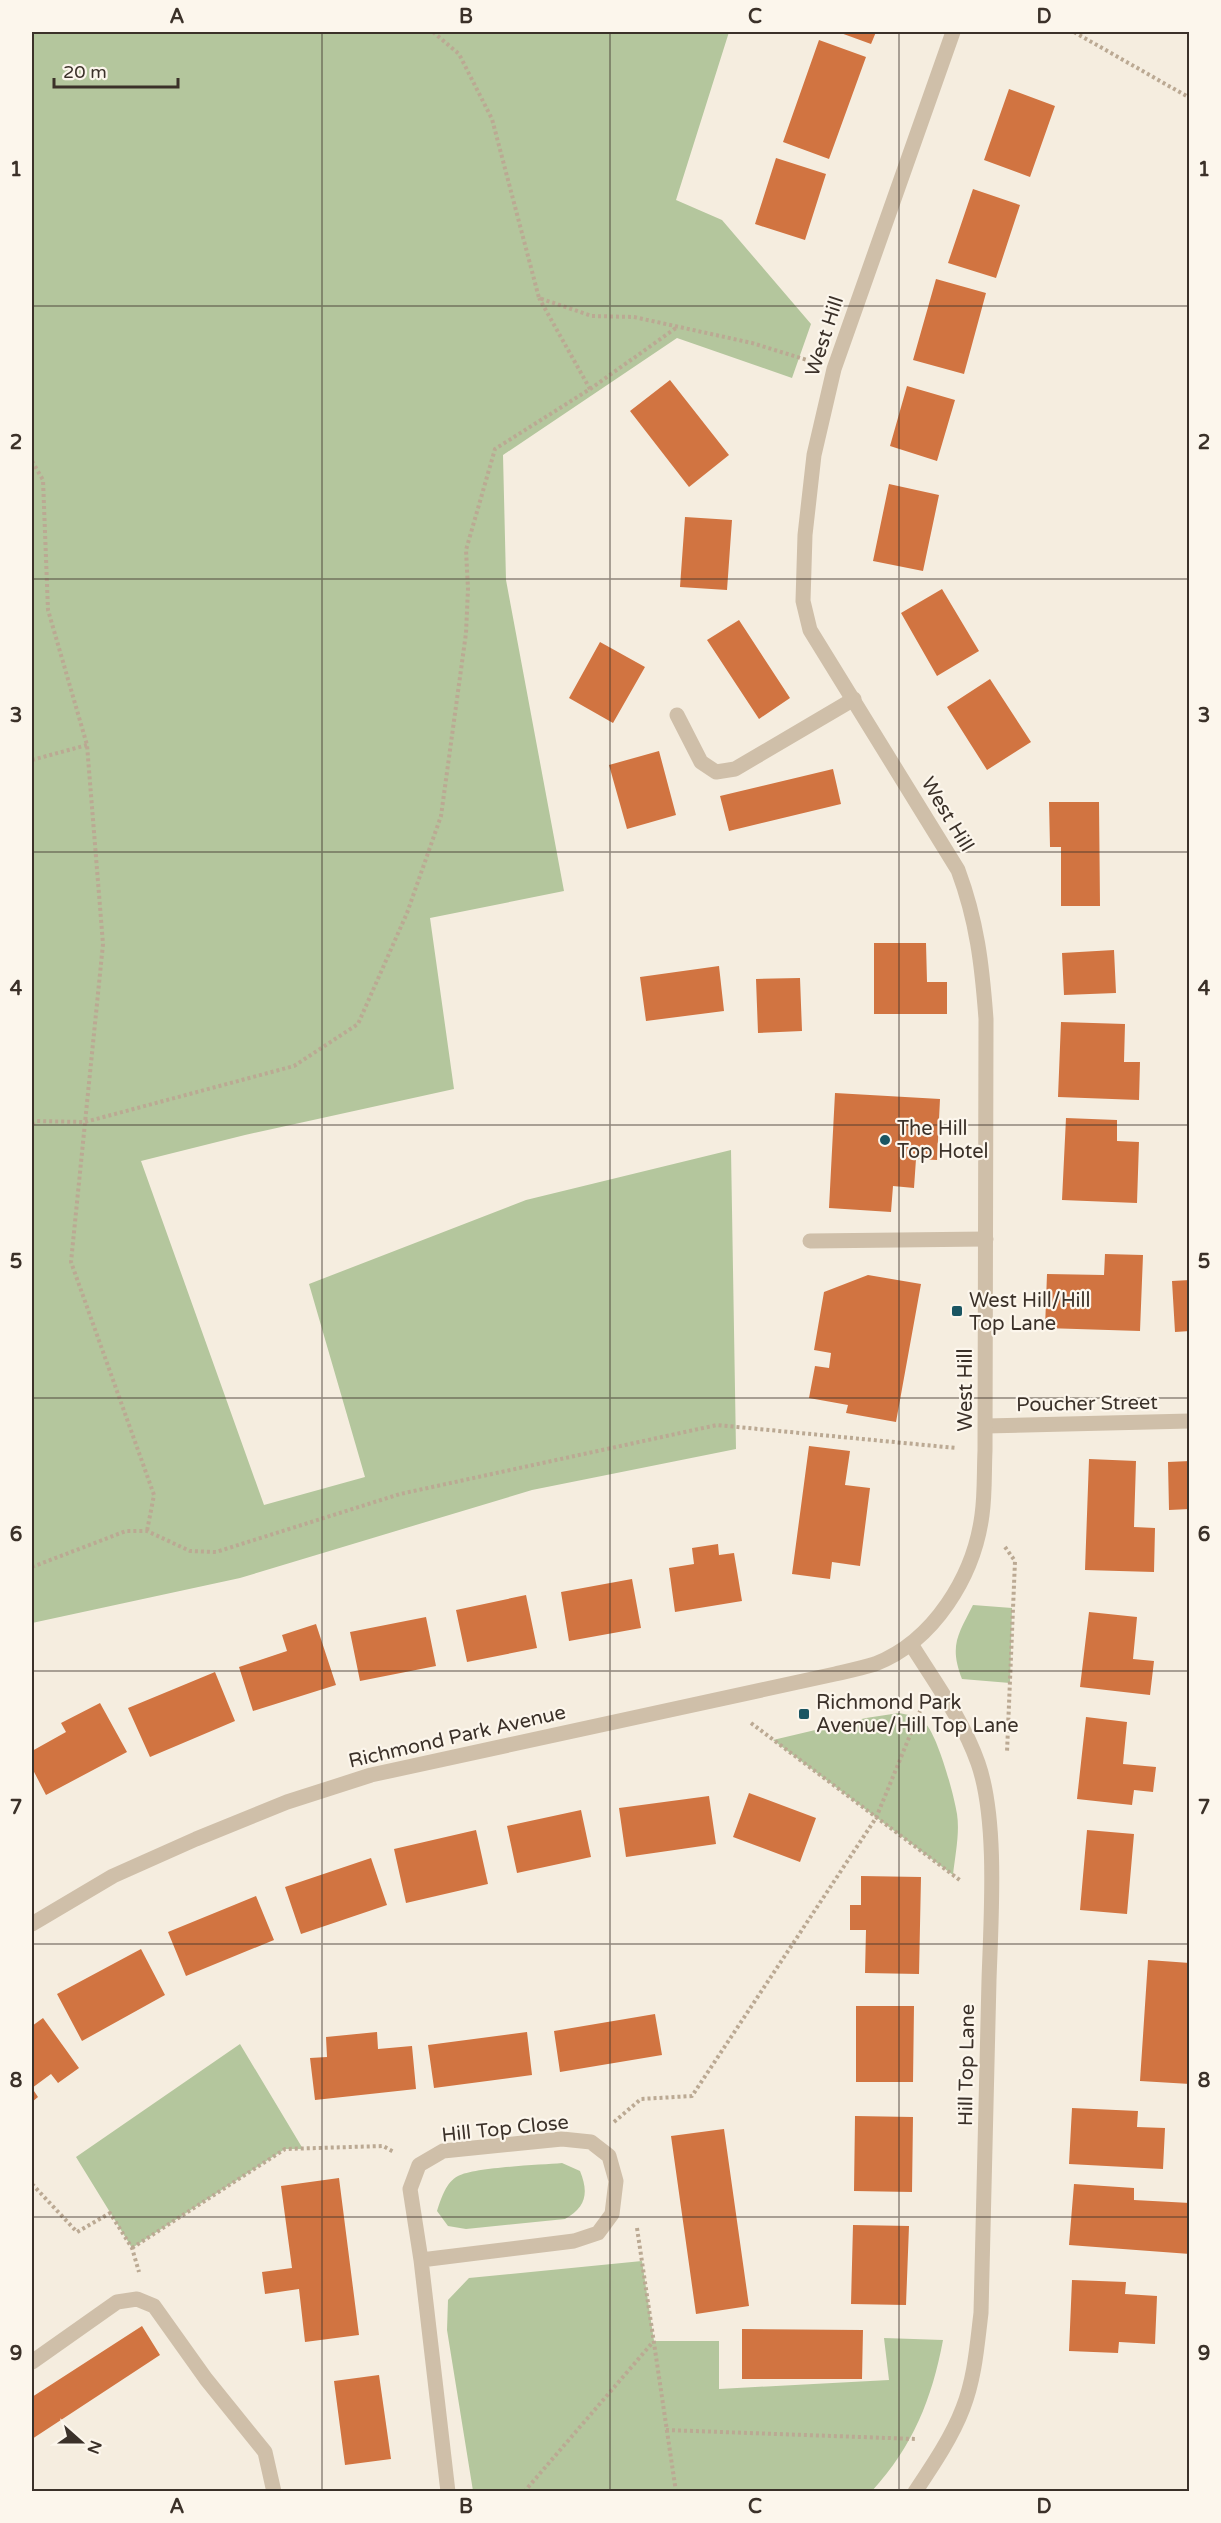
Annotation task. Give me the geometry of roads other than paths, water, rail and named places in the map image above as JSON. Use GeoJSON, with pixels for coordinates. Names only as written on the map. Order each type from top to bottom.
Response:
{"type":"FeatureCollection","features":[{"type":"Feature","properties":{"kind":"street","name":"West Hill"},"geometry":{"type":"LineString","coordinates":[[910,1644],[942,1612],[958,1586],[976,1547],[983,1514],[986,1426],[987,1019],[982,958],[970,902],[958,870],[810,630],[803,601],[805,535],[814,455],[834,369],[953,32]]}},
{"type":"Feature","properties":{"kind":"street"},"geometry":{"type":"LineString","coordinates":[[677,715],[701,762],[716,772],[735,769],[854,699]]}},
{"type":"Feature","properties":{"kind":"street"},"geometry":{"type":"LineString","coordinates":[[810,1241],[986,1239]]}},
{"type":"Feature","properties":{"kind":"street","name":"Poucher Street"},"geometry":{"type":"LineString","coordinates":[[986,1426],[1190,1421]]}},
{"type":"Feature","properties":{"kind":"street","name":"Hill Top Lane"},"geometry":{"type":"LineString","coordinates":[[910,1644],[934,1680],[978,1762],[986,1794],[990,1838],[981,2313],[975,2364],[963,2408],[939,2457],[915,2492]]}},
{"type":"Feature","properties":{"kind":"street","name":"Richmond Park Avenue"},"geometry":{"type":"LineString","coordinates":[[32,1924],[113,1876],[196,1839],[298,1799],[371,1775],[835,1674],[876,1663],[910,1644]]}},
{"type":"Feature","properties":{"kind":"street","name":"Hill Top Close"},"geometry":{"type":"LineString","coordinates":[[562,2139],[591,2142],[609,2156],[616,2181],[612,2214],[598,2233],[574,2241],[421,2260],[410,2189],[419,2165],[443,2151],[562,2139]]}},
{"type":"Feature","properties":{"kind":"street"},"geometry":{"type":"LineString","coordinates":[[421,2260],[448,2492]]}},
{"type":"Feature","properties":{"kind":"street"},"geometry":{"type":"LineString","coordinates":[[32,2362],[117,2302],[137,2299],[154,2306],[206,2379],[265,2452],[274,2492]]}},
{"type":"Feature","properties":{"kind":"place","name":"The Hill Top Hotel"},"geometry":{"type":"Point","coordinates":[885,1140]}},
{"type":"Feature","properties":{"kind":"place","name":"West Hill/Hill Top Lane"},"geometry":{"type":"Point","coordinates":[957,1311]}},
{"type":"Feature","properties":{"kind":"place","name":"Richmond Park Avenue/Hill Top Lane"},"geometry":{"type":"Point","coordinates":[804,1714]}}]}
